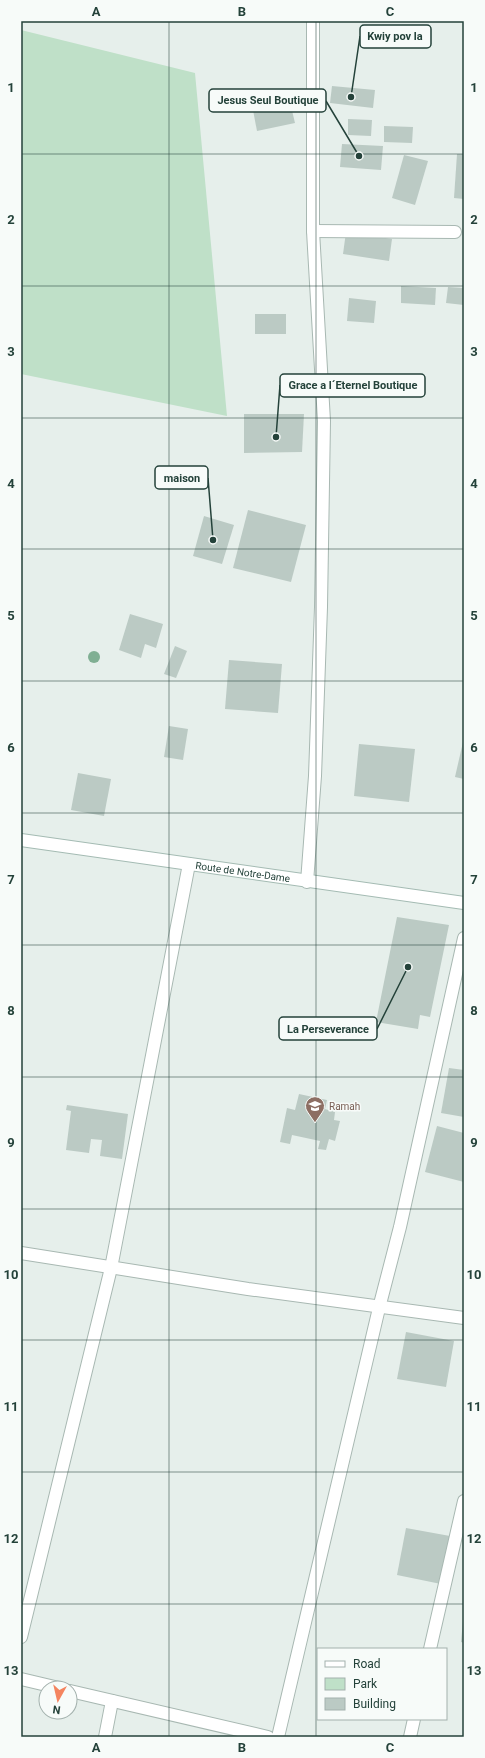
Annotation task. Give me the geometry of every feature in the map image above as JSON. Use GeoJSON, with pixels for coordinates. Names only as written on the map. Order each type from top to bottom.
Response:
{"type":"FeatureCollection","features":[{"type":"Feature","properties":{"kind":"street"},"geometry":{"type":"LineString","coordinates":[[307,882],[315,776],[320,638],[324,420],[313,231],[313,21]]}},
{"type":"Feature","properties":{"kind":"street"},"geometry":{"type":"LineString","coordinates":[[313,231],[455,232]]}},
{"type":"Feature","properties":{"kind":"street","name":"Route de Notre-Dame"},"geometry":{"type":"LineString","coordinates":[[21,840],[307,882],[464,903]]}},
{"type":"Feature","properties":{"kind":"street"},"geometry":{"type":"LineString","coordinates":[[21,1637],[111,1268],[189,864]]}},
{"type":"Feature","properties":{"kind":"street"},"geometry":{"type":"LineString","coordinates":[[278,1737],[379,1308],[400,1227],[464,938]]}},
{"type":"Feature","properties":{"kind":"street"},"geometry":{"type":"LineString","coordinates":[[21,1253],[379,1308],[464,1318]]}},
{"type":"Feature","properties":{"kind":"street"},"geometry":{"type":"LineString","coordinates":[[430,1648],[464,1501]]}},
{"type":"Feature","properties":{"kind":"street"},"geometry":{"type":"LineString","coordinates":[[21,1679],[38,1683]]}},
{"type":"Feature","properties":{"kind":"street"},"geometry":{"type":"LineString","coordinates":[[78,1693],[268,1737]]}},
{"type":"Feature","properties":{"kind":"street"},"geometry":{"type":"LineString","coordinates":[[105,1737],[112,1701]]}},
{"type":"Feature","properties":{"kind":"street"},"geometry":{"type":"LineString","coordinates":[[410,1737],[414,1720]]}},
{"type":"Feature","properties":{"kind":"green space"},"geometry":{"type":"Polygon","coordinates":[[[21,30],[195,73],[227,416],[21,374],[21,30]]]}},
{"type":"Feature","properties":{"kind":"building"},"geometry":{"type":"Polygon","coordinates":[[[332,86],[375,90],[373,108],[330,103],[332,86]]]}},
{"type":"Feature","properties":{"kind":"building"},"geometry":{"type":"Polygon","coordinates":[[[289,98],[295,123],[257,131],[252,105],[289,98]]]}},
{"type":"Feature","properties":{"kind":"building"},"geometry":{"type":"Polygon","coordinates":[[[348,119],[372,120],[371,136],[348,135],[348,119]]]}},
{"type":"Feature","properties":{"kind":"building"},"geometry":{"type":"Polygon","coordinates":[[[384,126],[413,127],[412,143],[384,142],[384,126]]]}},
{"type":"Feature","properties":{"kind":"building"},"geometry":{"type":"Polygon","coordinates":[[[342,144],[383,146],[381,170],[340,167],[342,144]]]}},
{"type":"Feature","properties":{"kind":"building"},"geometry":{"type":"Polygon","coordinates":[[[457,154],[464,154],[464,199],[454,198],[457,154]]]}},
{"type":"Feature","properties":{"kind":"building"},"geometry":{"type":"Polygon","coordinates":[[[404,155],[428,161],[415,205],[392,198],[404,155]]]}},
{"type":"Feature","properties":{"kind":"building"},"geometry":{"type":"Polygon","coordinates":[[[346,232],[392,239],[389,261],[343,254],[346,232]]]}},
{"type":"Feature","properties":{"kind":"building"},"geometry":{"type":"Polygon","coordinates":[[[401,286],[436,288],[435,305],[401,303],[401,286]]]}},
{"type":"Feature","properties":{"kind":"building"},"geometry":{"type":"Polygon","coordinates":[[[448,287],[464,288],[464,305],[446,303],[448,287]]]}},
{"type":"Feature","properties":{"kind":"building"},"geometry":{"type":"Polygon","coordinates":[[[349,298],[376,301],[374,323],[347,321],[349,298]]]}},
{"type":"Feature","properties":{"kind":"building"},"geometry":{"type":"Polygon","coordinates":[[[255,314],[286,314],[286,334],[255,334],[255,314]]]}},
{"type":"Feature","properties":{"kind":"building"},"geometry":{"type":"Polygon","coordinates":[[[244,414],[304,414],[302,452],[244,453],[244,414]]]}},
{"type":"Feature","properties":{"kind":"building"},"geometry":{"type":"Polygon","coordinates":[[[248,510],[306,525],[291,582],[233,568],[248,510]]]}},
{"type":"Feature","properties":{"kind":"building"},"geometry":{"type":"Polygon","coordinates":[[[204,516],[234,525],[222,564],[193,556],[204,516]]]}},
{"type":"Feature","properties":{"kind":"building"},"geometry":{"type":"Polygon","coordinates":[[[130,614],[163,624],[156,648],[145,644],[141,658],[119,650],[130,614]]]}},
{"type":"Feature","properties":{"kind":"building"},"geometry":{"type":"Polygon","coordinates":[[[175,646],[187,651],[176,678],[164,674],[175,646]]]}},
{"type":"Feature","properties":{"kind":"building"},"geometry":{"type":"Polygon","coordinates":[[[229,660],[282,664],[278,713],[225,709],[229,660]]]}},
{"type":"Feature","properties":{"kind":"building"},"geometry":{"type":"Polygon","coordinates":[[[169,726],[188,729],[183,760],[164,757],[169,726]]]}},
{"type":"Feature","properties":{"kind":"building"},"geometry":{"type":"Polygon","coordinates":[[[464,742],[464,779],[455,777],[464,742]]]}},
{"type":"Feature","properties":{"kind":"building"},"geometry":{"type":"Polygon","coordinates":[[[359,744],[415,749],[409,802],[354,796],[359,744]]]}},
{"type":"Feature","properties":{"kind":"building"},"geometry":{"type":"Polygon","coordinates":[[[78,773],[111,779],[104,816],[71,810],[78,773]]]}},
{"type":"Feature","properties":{"kind":"building"},"geometry":{"type":"Polygon","coordinates":[[[397,917],[449,925],[430,1017],[420,1015],[418,1029],[376,1022],[397,917]]]}},
{"type":"Feature","properties":{"kind":"building"},"geometry":{"type":"Polygon","coordinates":[[[449,1068],[464,1070],[464,1117],[441,1113],[449,1068]]]}},
{"type":"Feature","properties":{"kind":"building"},"geometry":{"type":"Polygon","coordinates":[[[299,1094],[327,1100],[325,1109],[335,1112],[334,1120],[340,1121],[335,1141],[329,1139],[326,1150],[318,1149],[320,1141],[292,1135],[290,1144],[280,1142],[287,1108],[295,1110],[299,1094]]]}},
{"type":"Feature","properties":{"kind":"building"},"geometry":{"type":"Polygon","coordinates":[[[67,1105],[128,1114],[122,1159],[100,1156],[102,1140],[91,1139],[89,1153],[66,1150],[71,1111],[66,1110],[67,1105]]]}},
{"type":"Feature","properties":{"kind":"building"},"geometry":{"type":"Polygon","coordinates":[[[437,1126],[464,1133],[464,1182],[425,1172],[437,1126]]]}},
{"type":"Feature","properties":{"kind":"building"},"geometry":{"type":"Polygon","coordinates":[[[406,1332],[454,1341],[446,1387],[397,1379],[406,1332]]]}},
{"type":"Feature","properties":{"kind":"building"},"geometry":{"type":"Polygon","coordinates":[[[406,1528],[450,1536],[441,1584],[397,1575],[406,1528]]]}},
{"type":"Feature","properties":{"kind":"building"},"geometry":{"type":"Polygon","coordinates":[[[463,1621],[464,1622],[464,1643],[461,1642],[463,1621]]]}},
{"type":"Feature","properties":{"kind":"place","name":"Kwiy pov la"},"geometry":{"type":"Point","coordinates":[351,97]}},
{"type":"Feature","properties":{"kind":"place","name":"Jesus Seul Boutique"},"geometry":{"type":"Point","coordinates":[359,156]}},
{"type":"Feature","properties":{"kind":"place","name":"Grace a l´Eternel Boutique"},"geometry":{"type":"Point","coordinates":[276,437]}},
{"type":"Feature","properties":{"kind":"place","name":"maison"},"geometry":{"type":"Point","coordinates":[213,540]}},
{"type":"Feature","properties":{"kind":"place","name":"La Perseverance"},"geometry":{"type":"Point","coordinates":[408,967]}},
{"type":"Feature","properties":{"kind":"place","name":"Ramah"},"geometry":{"type":"Point","coordinates":[315,1123]}}]}
